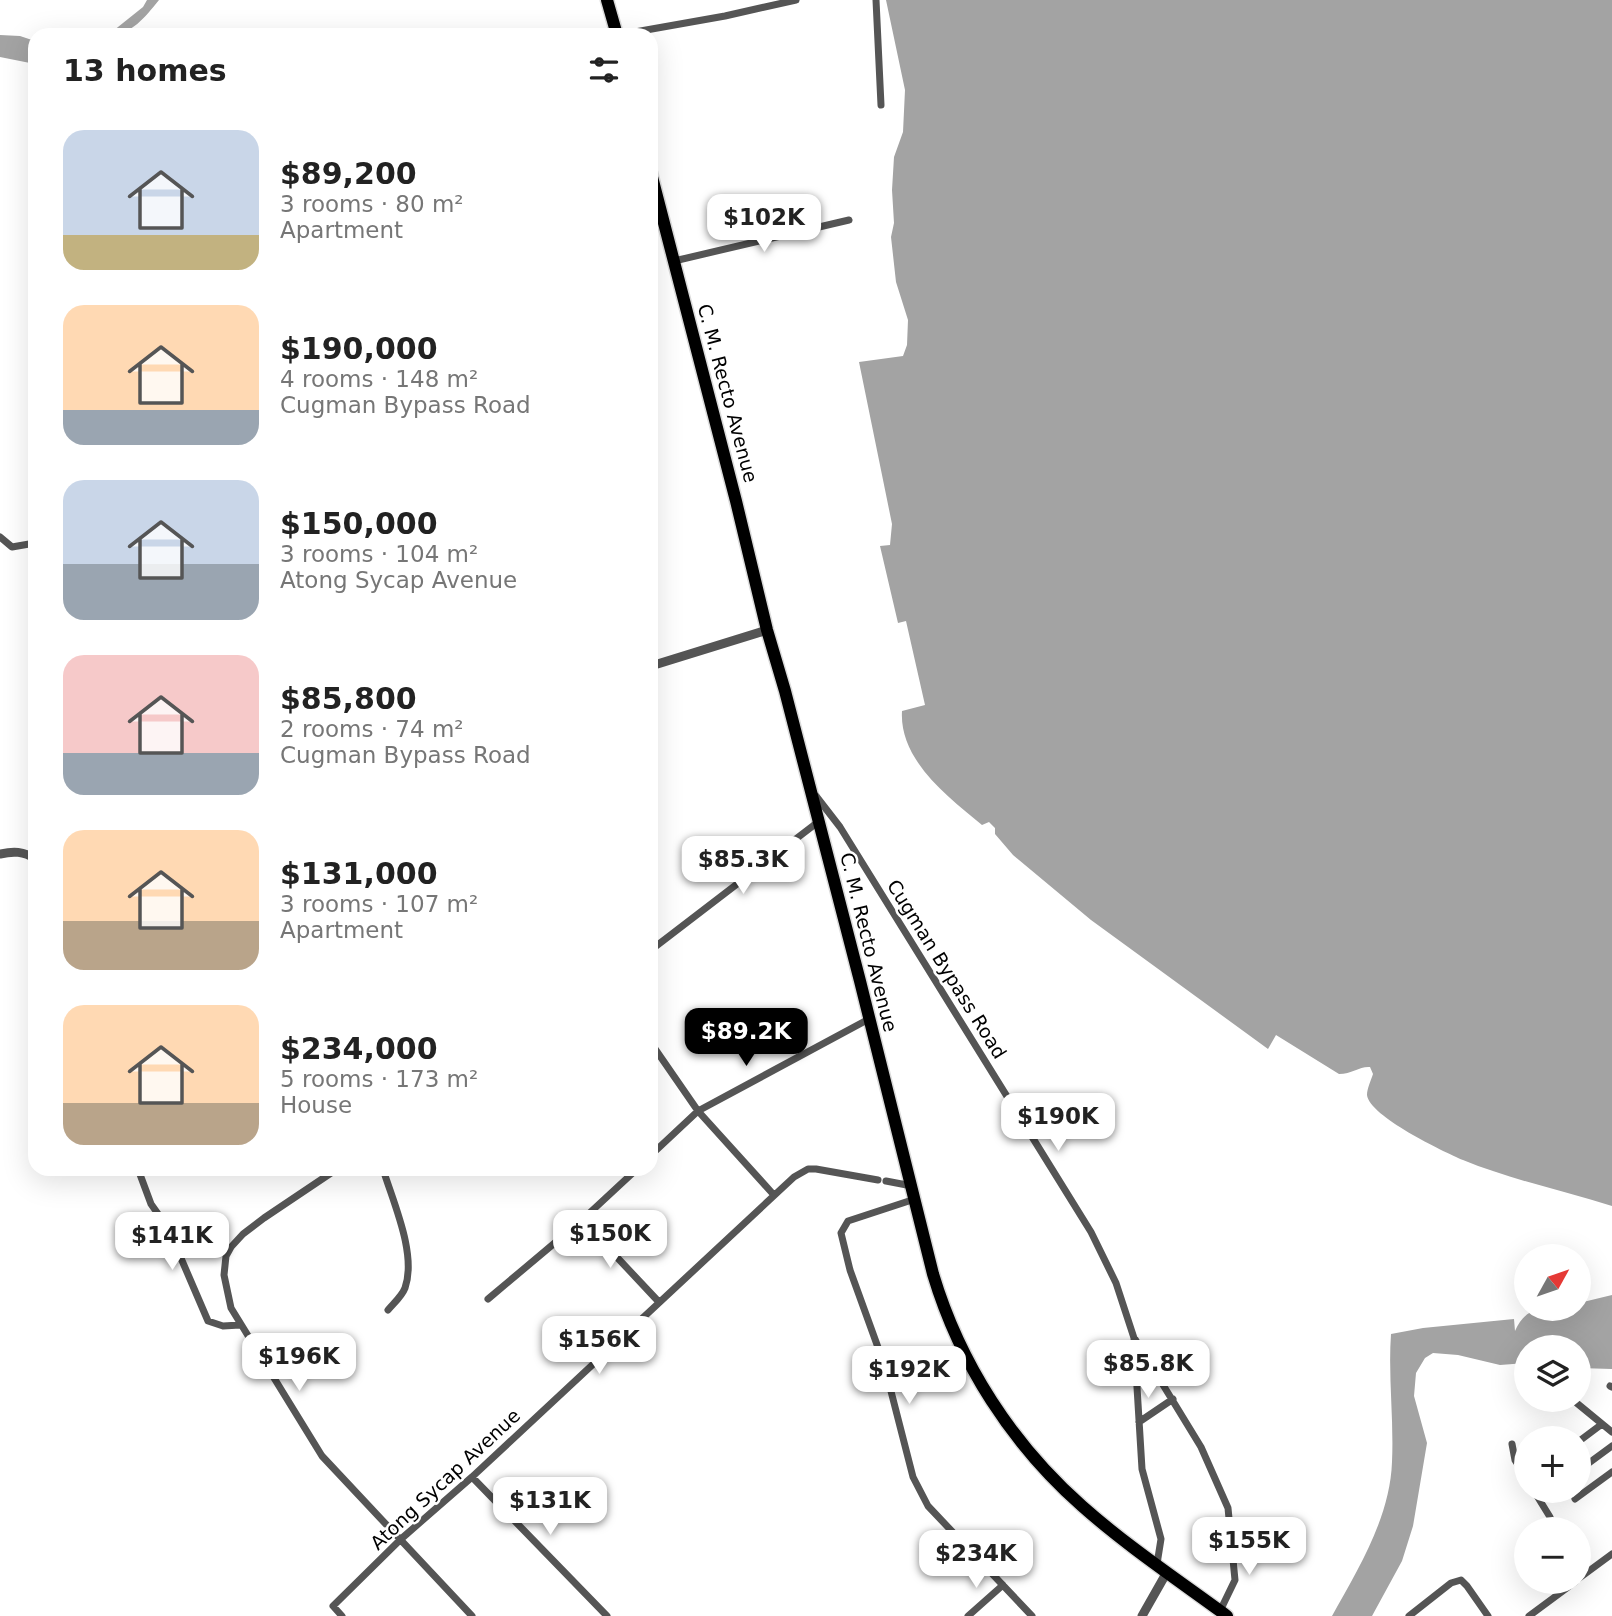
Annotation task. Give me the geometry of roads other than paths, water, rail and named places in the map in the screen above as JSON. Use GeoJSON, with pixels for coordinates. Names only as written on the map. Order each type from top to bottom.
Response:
{"type":"FeatureCollection","features":[{"type":"Feature","properties":{"kind":"highway"},"geometry":{"type":"LineString","coordinates":[[607,0],[615,28]]}},
{"type":"Feature","properties":{"kind":"highway","name":"C. M. Recto Avenue"},"geometry":{"type":"LineString","coordinates":[[658,200],[933,1274],[956,1339],[994,1405],[1020,1440],[1061,1486],[1100,1521],[1224,1614]]}},
{"type":"Feature","properties":{"kind":"street"},"geometry":{"type":"LineString","coordinates":[[657,28],[796,0]]}},
{"type":"Feature","properties":{"kind":"street"},"geometry":{"type":"LineString","coordinates":[[876,0],[881,105]]}},
{"type":"Feature","properties":{"kind":"street"},"geometry":{"type":"LineString","coordinates":[[674,261],[849,220]]}},
{"type":"Feature","properties":{"kind":"street"},"geometry":{"type":"LineString","coordinates":[[0,537],[12,547],[28,544]]}},
{"type":"Feature","properties":{"kind":"street"},"geometry":{"type":"LineString","coordinates":[[658,664],[767,630]]}},
{"type":"Feature","properties":{"kind":"street","name":"Cugman Bypass Road"},"geometry":{"type":"LineString","coordinates":[[811,790],[839,827],[1091,1232],[1116,1283],[1134,1338],[1142,1469],[1161,1539],[1162,1568]]}},
{"type":"Feature","properties":{"kind":"street"},"geometry":{"type":"LineString","coordinates":[[658,945],[818,822]]}},
{"type":"Feature","properties":{"kind":"street"},"geometry":{"type":"LineString","coordinates":[[0,854],[28,854]]}},
{"type":"Feature","properties":{"kind":"street"},"geometry":{"type":"LineString","coordinates":[[658,1149],[698,1111],[869,1019]]}},
{"type":"Feature","properties":{"kind":"street"},"geometry":{"type":"LineString","coordinates":[[658,1053],[698,1111],[774,1194]]}},
{"type":"Feature","properties":{"kind":"street","name":"Atong Sycap Avenue"},"geometry":{"type":"LineString","coordinates":[[342,1616],[333,1606],[401,1539],[472,1477],[794,1177],[808,1169],[816,1169],[882,1181],[914,1193]]}},
{"type":"Feature","properties":{"kind":"street"},"geometry":{"type":"LineString","coordinates":[[141,1176],[151,1204],[168,1228],[208,1321],[223,1326],[240,1325]]}},
{"type":"Feature","properties":{"kind":"street"},"geometry":{"type":"LineString","coordinates":[[327,1176],[264,1218],[231,1247],[226,1256],[224,1275],[231,1308],[322,1456],[472,1616]]}},
{"type":"Feature","properties":{"kind":"street"},"geometry":{"type":"LineString","coordinates":[[385,1176],[406,1243],[408,1265],[404,1292],[388,1310]]}},
{"type":"Feature","properties":{"kind":"street"},"geometry":{"type":"LineString","coordinates":[[488,1299],[629,1176]]}},
{"type":"Feature","properties":{"kind":"street"},"geometry":{"type":"LineString","coordinates":[[914,1193],[848,1221],[841,1233],[847,1258],[884,1364],[912,1476],[928,1506],[1032,1616]]}},
{"type":"Feature","properties":{"kind":"street"},"geometry":{"type":"LineString","coordinates":[[582,1220],[658,1301]]}},
{"type":"Feature","properties":{"kind":"street"},"geometry":{"type":"LineString","coordinates":[[1134,1338],[1201,1447],[1228,1508],[1235,1580],[1224,1614]]}},
{"type":"Feature","properties":{"kind":"street"},"geometry":{"type":"LineString","coordinates":[[1139,1422],[1172,1399]]}},
{"type":"Feature","properties":{"kind":"street"},"geometry":{"type":"LineString","coordinates":[[1588,1412],[1612,1432]]}},
{"type":"Feature","properties":{"kind":"street"},"geometry":{"type":"LineString","coordinates":[[1591,1432],[1602,1424]]}},
{"type":"Feature","properties":{"kind":"street"},"geometry":{"type":"LineString","coordinates":[[1512,1444],[1514,1455]]}},
{"type":"Feature","properties":{"kind":"street"},"geometry":{"type":"LineString","coordinates":[[1591,1461],[1612,1446]]}},
{"type":"Feature","properties":{"kind":"street"},"geometry":{"type":"LineString","coordinates":[[1591,1487],[1612,1472]]}},
{"type":"Feature","properties":{"kind":"street"},"geometry":{"type":"LineString","coordinates":[[472,1477],[607,1616]]}},
{"type":"Feature","properties":{"kind":"street"},"geometry":{"type":"LineString","coordinates":[[1591,1568],[1612,1554]]}},
{"type":"Feature","properties":{"kind":"street"},"geometry":{"type":"LineString","coordinates":[[1142,1616],[1162,1568]]}},
{"type":"Feature","properties":{"kind":"street"},"geometry":{"type":"LineString","coordinates":[[1409,1616],[1451,1583],[1461,1580],[1488,1616]]}},
{"type":"Feature","properties":{"kind":"street"},"geometry":{"type":"LineString","coordinates":[[968,1616],[1003,1585]]}},
{"type":"Feature","properties":{"kind":"street"},"geometry":{"type":"LineString","coordinates":[[1529,1616],[1557,1594]]}}]}
